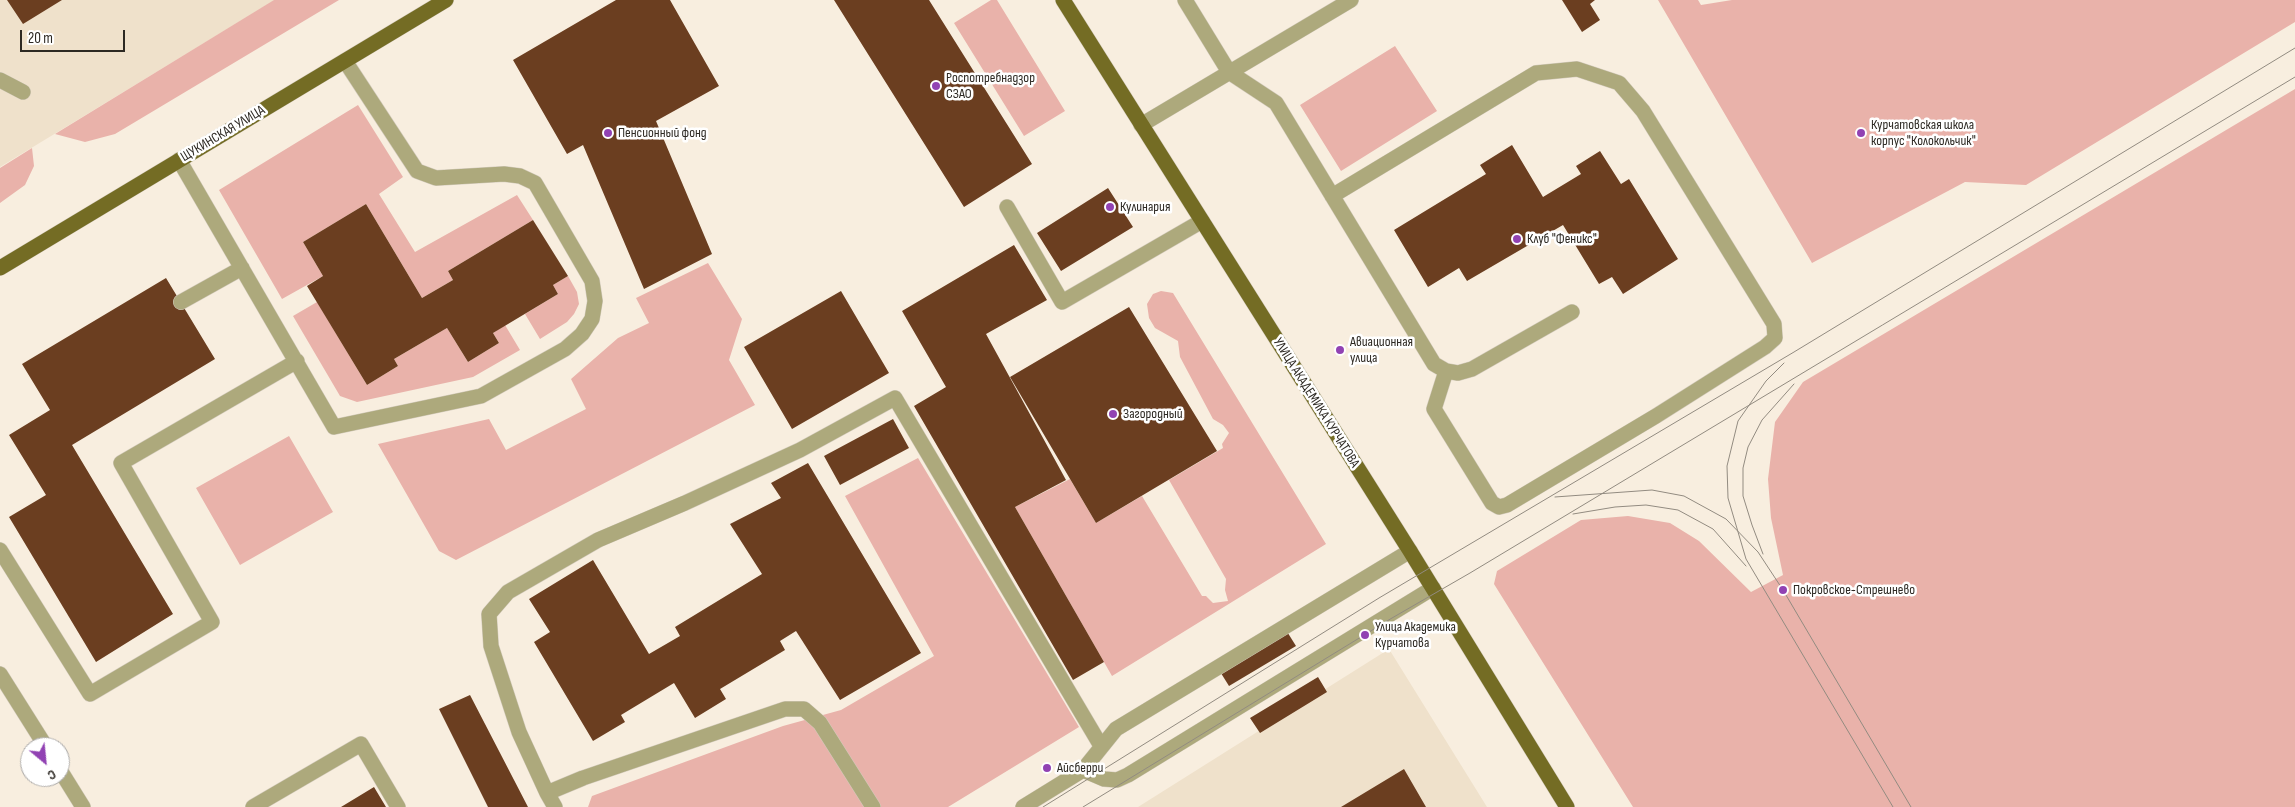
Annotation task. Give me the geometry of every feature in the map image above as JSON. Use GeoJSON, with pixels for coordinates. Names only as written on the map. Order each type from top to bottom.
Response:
{"type":"FeatureCollection","features":[{"type":"Feature","properties":{"kind":"main road","name":"ЩУКИНСКАЯ УЛИЦА"},"geometry":{"type":"LineString","coordinates":[[0,268],[446,0]]}},
{"type":"Feature","properties":{"kind":"main road","name":"УЛИЦА АКАДЕМИКА КУРЧАТОВА"},"geometry":{"type":"LineString","coordinates":[[1063,0],[1410,551],[1567,807]]}},
{"type":"Feature","properties":{"kind":"lane"},"geometry":{"type":"LineString","coordinates":[[1184,0],[1229,72],[1276,103],[1434,364],[1446,371],[1458,372],[1472,369],[1572,312]]}},
{"type":"Feature","properties":{"kind":"lane"},"geometry":{"type":"LineString","coordinates":[[1141,125],[1351,0]]}},
{"type":"Feature","properties":{"kind":"lane"},"geometry":{"type":"LineString","coordinates":[[180,160],[334,427],[481,396],[565,349],[582,334],[592,319],[595,301],[592,281],[535,183],[520,176],[504,174],[436,178],[417,171],[345,61]]}},
{"type":"Feature","properties":{"kind":"lane"},"geometry":{"type":"LineString","coordinates":[[1332,196],[1536,73],[1578,69],[1619,83],[1643,111],[1774,324],[1775,338],[1765,347],[1639,426],[1507,505],[1499,507],[1492,502],[1434,409],[1446,371]]}},
{"type":"Feature","properties":{"kind":"lane"},"geometry":{"type":"LineString","coordinates":[[0,80],[23,92]]}},
{"type":"Feature","properties":{"kind":"lane"},"geometry":{"type":"LineString","coordinates":[[1006,207],[1062,302],[1202,221]]}},
{"type":"Feature","properties":{"kind":"lane"},"geometry":{"type":"LineString","coordinates":[[181,302],[242,268]]}},
{"type":"Feature","properties":{"kind":"lane"},"geometry":{"type":"LineString","coordinates":[[0,550],[90,694],[212,622],[121,463],[297,361]]}},
{"type":"Feature","properties":{"kind":"lane"},"geometry":{"type":"LineString","coordinates":[[555,807],[519,732],[493,654],[489,614],[508,592],[598,540],[685,503],[800,450],[895,398],[1101,746]]}},
{"type":"Feature","properties":{"kind":"lane"},"geometry":{"type":"LineString","coordinates":[[1023,807],[1083,770],[1116,728],[1410,551]]}},
{"type":"Feature","properties":{"kind":"lane"},"geometry":{"type":"LineString","coordinates":[[1083,770],[1104,779],[1117,780],[1128,775],[1433,588]]}},
{"type":"Feature","properties":{"kind":"lane"},"geometry":{"type":"LineString","coordinates":[[0,674],[40,737]]}},
{"type":"Feature","properties":{"kind":"lane"},"geometry":{"type":"LineString","coordinates":[[547,793],[583,778],[785,709],[804,709],[820,723],[873,807]]}},
{"type":"Feature","properties":{"kind":"lane"},"geometry":{"type":"LineString","coordinates":[[253,807],[361,744],[398,807]]}},
{"type":"Feature","properties":{"kind":"lane"},"geometry":{"type":"LineString","coordinates":[[70,786],[83,807]]}},
{"type":"Feature","properties":{"kind":"shaded area"},"geometry":{"type":"Polygon","coordinates":[[[0,0],[275,0],[0,167],[0,0]]]}},
{"type":"Feature","properties":{"kind":"shaded area"},"geometry":{"type":"Polygon","coordinates":[[[274,0],[339,0],[115,134],[85,142],[55,134],[274,0]]]}},
{"type":"Feature","properties":{"kind":"shaded area"},"geometry":{"type":"Polygon","coordinates":[[[991,0],[997,0],[1065,111],[1024,136],[954,23],[991,0]]]}},
{"type":"Feature","properties":{"kind":"shaded area","name":"Курчатовская школа корпус \"Колокольчик\""},"geometry":{"type":"Polygon","coordinates":[[[1658,0],[1698,0],[1701,5],[1732,0],[2295,0],[2295,22],[2026,185],[1965,182],[1812,263],[1658,0]]]}},
{"type":"Feature","properties":{"kind":"shaded area"},"geometry":{"type":"Polygon","coordinates":[[[1395,46],[1437,111],[1341,171],[1300,105],[1395,46]]]}},
{"type":"Feature","properties":{"kind":"shaded area"},"geometry":{"type":"Polygon","coordinates":[[[2295,89],[2295,807],[1633,807],[1494,584],[1497,571],[1581,520],[1628,516],[1670,523],[1699,541],[1751,592],[1783,575],[1771,518],[1768,479],[1775,422],[1803,382],[2295,89]]]}},
{"type":"Feature","properties":{"kind":"shaded area"},"geometry":{"type":"Polygon","coordinates":[[[358,105],[403,177],[379,194],[415,252],[517,195],[533,220],[448,271],[453,280],[422,298],[366,204],[303,242],[323,276],[282,299],[219,190],[358,105]]]}},
{"type":"Feature","properties":{"kind":"shaded area"},"geometry":{"type":"Polygon","coordinates":[[[32,148],[34,166],[25,185],[0,203],[0,168],[32,148]]]}},
{"type":"Feature","properties":{"kind":"shaded area"},"geometry":{"type":"Polygon","coordinates":[[[708,263],[742,319],[729,360],[755,405],[456,560],[439,551],[378,444],[489,419],[506,450],[586,409],[571,379],[618,338],[649,323],[636,298],[708,263]]]}},
{"type":"Feature","properties":{"kind":"shaded area"},"geometry":{"type":"Polygon","coordinates":[[[568,276],[577,292],[579,304],[567,322],[540,339],[525,314],[558,294],[553,285],[568,276]]]}},
{"type":"Feature","properties":{"kind":"shaded area"},"geometry":{"type":"Polygon","coordinates":[[[1161,291],[1173,293],[1326,544],[1112,676],[1015,507],[1070,479],[1096,523],[1142,496],[1202,596],[1206,596],[1213,603],[1228,601],[1225,590],[1226,579],[1169,480],[1223,448],[1222,444],[1229,433],[1223,425],[1213,419],[1180,357],[1178,341],[1155,328],[1149,318],[1147,304],[1153,294],[1161,291]]]}},
{"type":"Feature","properties":{"kind":"shaded area"},"geometry":{"type":"Polygon","coordinates":[[[317,302],[367,385],[398,366],[394,359],[447,328],[468,362],[499,343],[493,333],[505,325],[520,350],[473,377],[357,402],[340,396],[293,316],[317,302]]]}},
{"type":"Feature","properties":{"kind":"shaded area"},"geometry":{"type":"Polygon","coordinates":[[[289,436],[333,512],[240,565],[196,488],[289,436]]]}},
{"type":"Feature","properties":{"kind":"shaded area"},"geometry":{"type":"Polygon","coordinates":[[[918,458],[1079,727],[948,807],[588,807],[592,796],[783,726],[841,710],[934,656],[845,496],[918,458]]]}},
{"type":"Feature","properties":{"kind":"shaded area"},"geometry":{"type":"Polygon","coordinates":[[[1389,649],[1487,807],[1138,807],[1389,649]]]}},
{"type":"Feature","properties":{"kind":"building"},"geometry":{"type":"Polygon","coordinates":[[[7,0],[62,0],[23,24],[7,0]]]}},
{"type":"Feature","properties":{"kind":"building","name":"Пенсионный фонд"},"geometry":{"type":"Polygon","coordinates":[[[616,0],[670,0],[719,86],[656,121],[712,254],[644,289],[583,145],[567,154],[513,60],[616,0]]]}},
{"type":"Feature","properties":{"kind":"building","name":"Роспотребнадзор СЗАО"},"geometry":{"type":"Polygon","coordinates":[[[834,0],[929,0],[1032,164],[964,207],[834,0]]]}},
{"type":"Feature","properties":{"kind":"building"},"geometry":{"type":"Polygon","coordinates":[[[1562,0],[1595,0],[1590,4],[1600,20],[1582,32],[1562,0]]]}},
{"type":"Feature","properties":{"kind":"building"},"geometry":{"type":"Polygon","coordinates":[[[1512,145],[1543,197],[1581,174],[1576,166],[1600,151],[1621,184],[1629,179],[1678,259],[1623,294],[1612,277],[1599,284],[1563,225],[1467,281],[1459,268],[1428,287],[1394,230],[1486,174],[1480,165],[1512,145]]]}},
{"type":"Feature","properties":{"kind":"building"},"geometry":{"type":"Polygon","coordinates":[[[1108,188],[1133,227],[1061,271],[1037,233],[1108,188]]]}},
{"type":"Feature","properties":{"kind":"building"},"geometry":{"type":"Polygon","coordinates":[[[366,204],[422,298],[453,280],[448,271],[533,220],[568,276],[553,285],[558,294],[493,333],[499,343],[468,362],[447,328],[394,359],[398,366],[367,385],[307,286],[323,276],[303,242],[366,204]]]}},
{"type":"Feature","properties":{"kind":"building"},"geometry":{"type":"Polygon","coordinates":[[[1014,245],[1047,300],[986,334],[1066,480],[1015,507],[1104,662],[1073,680],[914,406],[946,387],[902,311],[1014,245]]]}},
{"type":"Feature","properties":{"kind":"building"},"geometry":{"type":"Polygon","coordinates":[[[166,278],[215,359],[72,445],[173,614],[96,662],[9,517],[46,495],[9,435],[50,410],[22,364],[166,278]]]}},
{"type":"Feature","properties":{"kind":"building"},"geometry":{"type":"Polygon","coordinates":[[[841,291],[889,373],[792,429],[744,347],[841,291]]]}},
{"type":"Feature","properties":{"kind":"building","name":"Загородный"},"geometry":{"type":"Polygon","coordinates":[[[1129,307],[1217,451],[1096,523],[1010,377],[1129,307]]]}},
{"type":"Feature","properties":{"kind":"building"},"geometry":{"type":"Polygon","coordinates":[[[893,419],[909,448],[840,485],[824,456],[893,419]]]}},
{"type":"Feature","properties":{"kind":"building"},"geometry":{"type":"Polygon","coordinates":[[[808,463],[921,653],[840,700],[796,631],[780,641],[785,650],[720,689],[726,699],[695,718],[674,683],[621,715],[625,722],[593,741],[534,642],[550,632],[529,599],[593,560],[649,654],[680,636],[675,627],[762,574],[730,524],[781,498],[771,483],[808,463]]]}},
{"type":"Feature","properties":{"kind":"building"},"geometry":{"type":"Polygon","coordinates":[[[1286,630],[1296,646],[1229,686],[1219,670],[1286,630]]]}},
{"type":"Feature","properties":{"kind":"building"},"geometry":{"type":"Polygon","coordinates":[[[1318,677],[1327,692],[1260,733],[1250,718],[1318,677]]]}},
{"type":"Feature","properties":{"kind":"building"},"geometry":{"type":"Polygon","coordinates":[[[470,695],[528,807],[488,807],[439,709],[470,695]]]}},
{"type":"Feature","properties":{"kind":"building"},"geometry":{"type":"Polygon","coordinates":[[[1404,769],[1426,807],[1341,807],[1404,769]]]}},
{"type":"Feature","properties":{"kind":"building"},"geometry":{"type":"Polygon","coordinates":[[[374,787],[386,807],[341,807],[374,787]]]}},
{"type":"Feature","properties":{"kind":"tram line"},"geometry":{"type":"LineString","coordinates":[[1043,807],[1379,598],[1794,352],[2295,48]]}},
{"type":"Feature","properties":{"kind":"tram line"},"geometry":{"type":"LineString","coordinates":[[1083,807],[1392,618],[2295,77]]}},
{"type":"Feature","properties":{"kind":"tram line"},"geometry":{"type":"LineString","coordinates":[[1784,363],[1766,381],[1738,421],[1727,466],[1728,498],[1746,559],[1893,807]]}},
{"type":"Feature","properties":{"kind":"tram line"},"geometry":{"type":"LineString","coordinates":[[1763,554],[1743,496],[1743,468],[1748,447],[1762,420],[1794,384]]}},
{"type":"Feature","properties":{"kind":"tram line"},"geometry":{"type":"LineString","coordinates":[[1555,497],[1652,490],[1684,496],[1726,519],[1758,552],[1783,590],[1911,807]]}},
{"type":"Feature","properties":{"kind":"tram line"},"geometry":{"type":"LineString","coordinates":[[1573,514],[1615,507],[1646,505],[1678,510],[1713,529],[1746,566]]}},
{"type":"Feature","properties":{"kind":"place","name":"Роспотребнадзор СЗАО"},"geometry":{"type":"Point","coordinates":[936,86]}},
{"type":"Feature","properties":{"kind":"place","name":"Пенсионный фонд"},"geometry":{"type":"Point","coordinates":[608,133]}},
{"type":"Feature","properties":{"kind":"place","name":"Курчатовская школа корпус \"Колокольчик\""},"geometry":{"type":"Point","coordinates":[1861,133]}},
{"type":"Feature","properties":{"kind":"place","name":"Кулинария"},"geometry":{"type":"Point","coordinates":[1110,207]}},
{"type":"Feature","properties":{"kind":"place","name":"Клуб \"Феникс\""},"geometry":{"type":"Point","coordinates":[1517,239]}},
{"type":"Feature","properties":{"kind":"place","name":"Авиационная улица"},"geometry":{"type":"Point","coordinates":[1340,350]}},
{"type":"Feature","properties":{"kind":"place","name":"Загородный"},"geometry":{"type":"Point","coordinates":[1113,414]}},
{"type":"Feature","properties":{"kind":"place","name":"Покровское-Стрешнево"},"geometry":{"type":"Point","coordinates":[1783,590]}},
{"type":"Feature","properties":{"kind":"place","name":"Улица Академика Курчатова"},"geometry":{"type":"Point","coordinates":[1365,635]}},
{"type":"Feature","properties":{"kind":"place","name":"Айсберри"},"geometry":{"type":"Point","coordinates":[1047,768]}}]}
